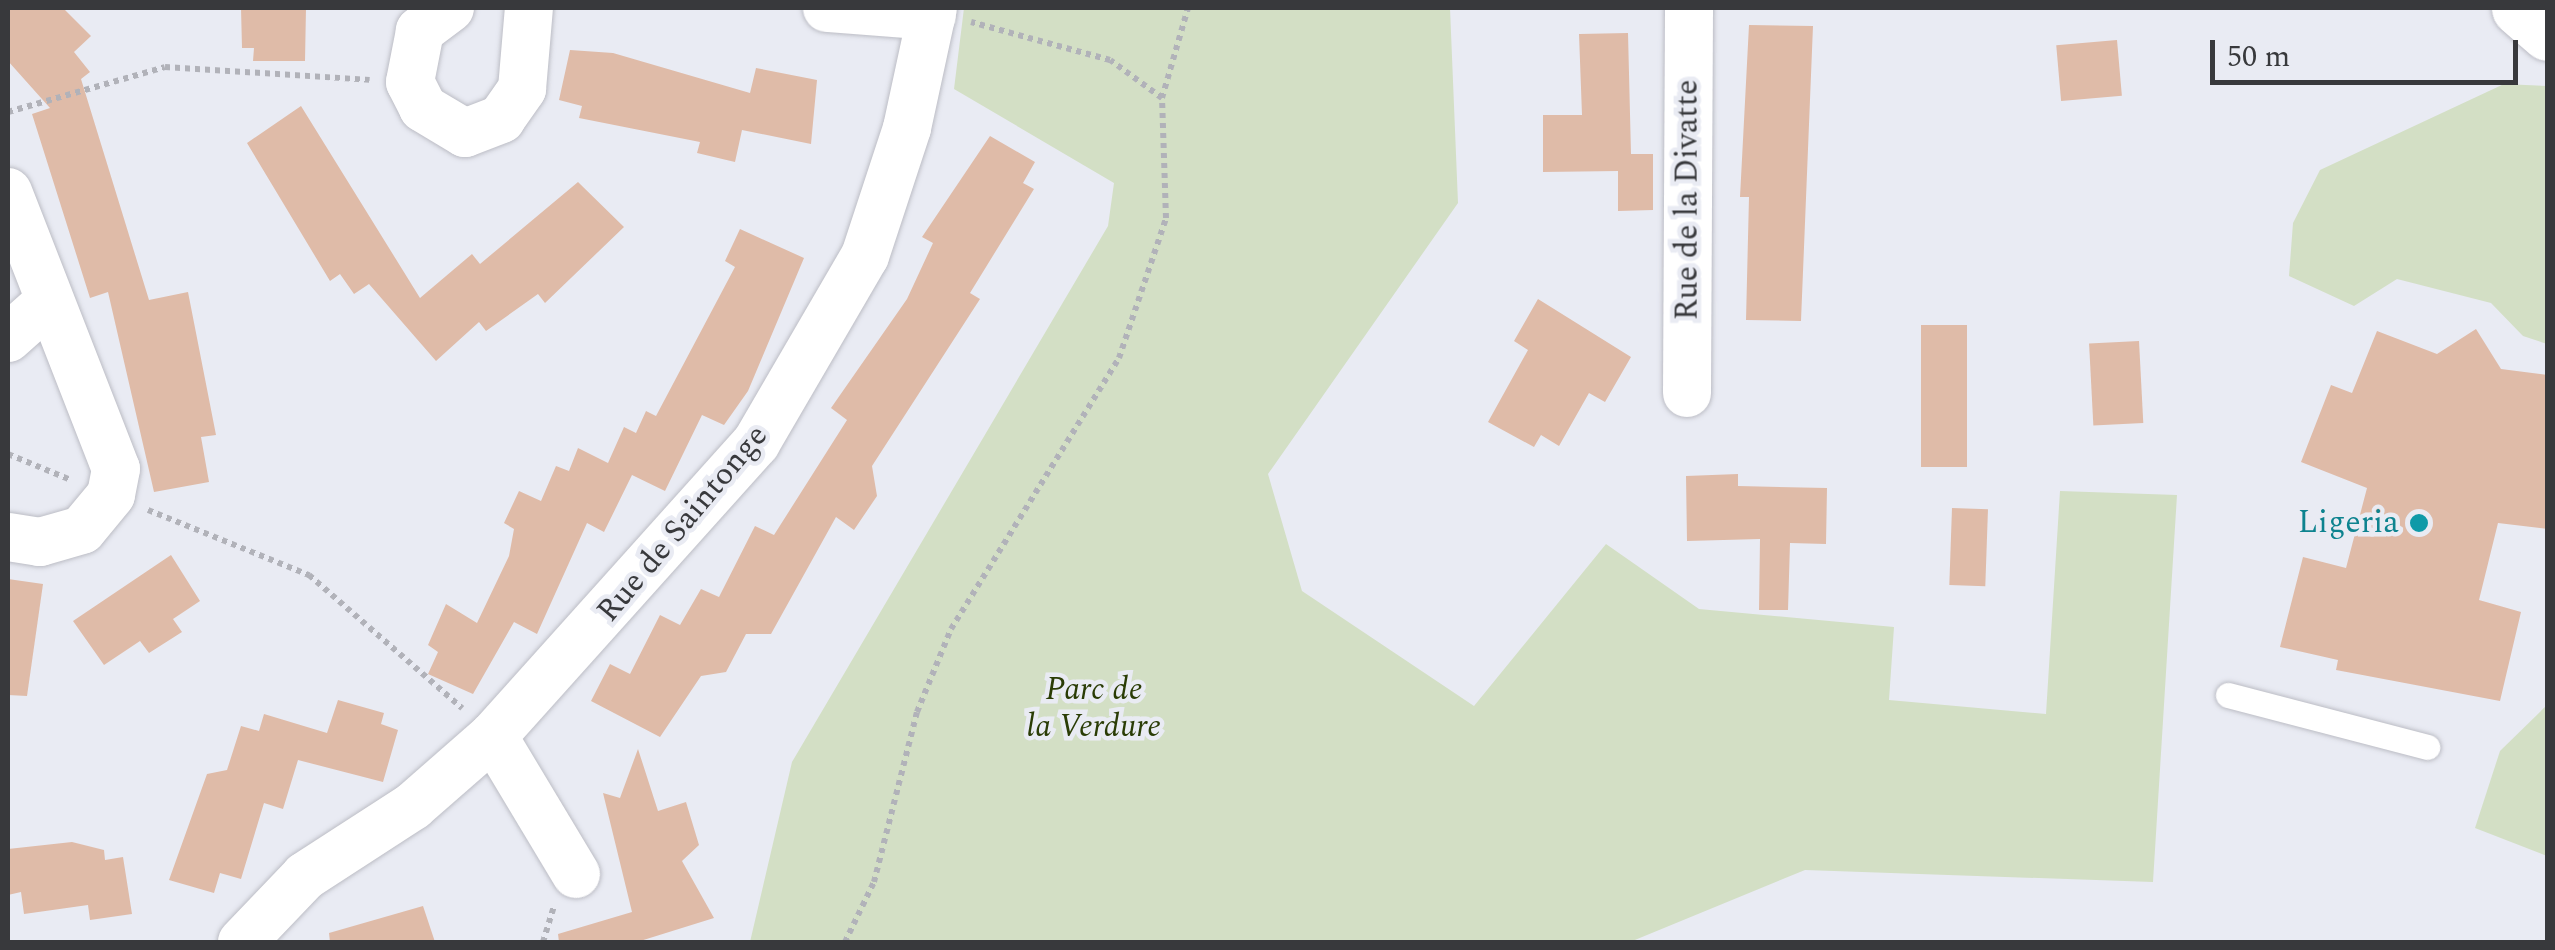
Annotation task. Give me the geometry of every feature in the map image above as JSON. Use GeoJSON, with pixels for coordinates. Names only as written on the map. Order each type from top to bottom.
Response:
{"type":"FeatureCollection","features":[{"type":"Feature","properties":{"kind":"street"},"geometry":{"type":"LineString","coordinates":[[450,8],[420,31],[410,82],[450,130],[488,127],[522,89],[528,8]]}},
{"type":"Feature","properties":{"kind":"street"},"geometry":{"type":"LineString","coordinates":[[827,8],[933,12]]}},
{"type":"Feature","properties":{"kind":"street","name":"Rue de la Divatte"},"geometry":{"type":"LineString","coordinates":[[1687,393],[1690,8]]}},
{"type":"Feature","properties":{"kind":"street"},"geometry":{"type":"LineString","coordinates":[[2519,8],[2548,33]]}},
{"type":"Feature","properties":{"kind":"street","name":"Rue de Saintonge"},"geometry":{"type":"LineString","coordinates":[[242,942],[306,876],[413,806],[494,736],[706,507],[804,372],[865,256],[933,12]]}},
{"type":"Feature","properties":{"kind":"street"},"geometry":{"type":"LineString","coordinates":[[8,192],[44,305],[110,446],[112,496],[63,540],[8,537]]}},
{"type":"Feature","properties":{"kind":"street"},"geometry":{"type":"LineString","coordinates":[[8,338],[44,305]]}},
{"type":"Feature","properties":{"kind":"street"},"geometry":{"type":"LineString","coordinates":[[494,736],[576,874]]}},
{"type":"Feature","properties":{"kind":"lane"},"geometry":{"type":"LineString","coordinates":[[2228,695],[2426,747]]}},
{"type":"Feature","properties":{"kind":"path"},"geometry":{"type":"LineString","coordinates":[[845,942],[874,882],[917,712],[951,629],[1119,358],[1150,285],[1166,218],[1162,98],[1188,8]]}},
{"type":"Feature","properties":{"kind":"path"},"geometry":{"type":"LineString","coordinates":[[933,12],[1063,43],[1110,60],[1162,98]]}},
{"type":"Feature","properties":{"kind":"path"},"geometry":{"type":"LineString","coordinates":[[8,112],[165,67],[410,82]]}},
{"type":"Feature","properties":{"kind":"path"},"geometry":{"type":"LineString","coordinates":[[8,454],[298,568],[494,736]]}},
{"type":"Feature","properties":{"kind":"green space","name":"Parc de la Verdure"},"geometry":{"type":"Polygon","coordinates":[[[964,8],[1450,8],[1458,203],[1268,474],[1302,591],[1474,706],[1606,544],[1699,609],[1894,627],[1889,700],[2046,714],[2060,491],[2177,495],[2153,882],[1805,870],[1630,942],[750,942],[792,762],[1108,226],[1114,183],[954,89],[964,8]]]}},
{"type":"Feature","properties":{"kind":"green space"},"geometry":{"type":"Polygon","coordinates":[[[2504,84],[2547,86],[2547,344],[2523,336],[2491,303],[2397,279],[2354,306],[2289,276],[2293,223],[2320,170],[2504,84]]]}},
{"type":"Feature","properties":{"kind":"green space"},"geometry":{"type":"Polygon","coordinates":[[[2547,705],[2547,856],[2475,828],[2500,751],[2547,705]]]}},
{"type":"Feature","properties":{"kind":"building"},"geometry":{"type":"Polygon","coordinates":[[[8,8],[63,8],[91,36],[74,52],[90,72],[81,79],[149,300],[188,292],[216,435],[201,437],[209,482],[154,492],[108,292],[90,298],[32,114],[50,108],[8,61],[8,8]]]}},
{"type":"Feature","properties":{"kind":"building"},"geometry":{"type":"Polygon","coordinates":[[[241,8],[306,8],[305,61],[253,61],[254,48],[242,48],[241,8]]]}},
{"type":"Feature","properties":{"kind":"building"},"geometry":{"type":"Polygon","coordinates":[[[1749,25],[1813,26],[1801,321],[1746,320],[1749,197],[1740,197],[1749,25]]]}},
{"type":"Feature","properties":{"kind":"building"},"geometry":{"type":"Polygon","coordinates":[[[1628,33],[1631,154],[1653,154],[1653,210],[1618,211],[1618,171],[1543,172],[1543,115],[1582,115],[1579,34],[1628,33]]]}},
{"type":"Feature","properties":{"kind":"building"},"geometry":{"type":"Polygon","coordinates":[[[2117,40],[2122,96],[2061,101],[2056,45],[2117,40]]]}},
{"type":"Feature","properties":{"kind":"building"},"geometry":{"type":"Polygon","coordinates":[[[570,50],[613,53],[750,93],[756,68],[817,80],[811,144],[742,130],[735,162],[697,153],[700,142],[579,118],[582,106],[559,100],[570,50]]]}},
{"type":"Feature","properties":{"kind":"building"},"geometry":{"type":"Polygon","coordinates":[[[301,106],[420,298],[472,254],[480,264],[578,182],[624,227],[545,303],[538,294],[486,331],[479,322],[436,361],[369,284],[354,294],[340,274],[330,281],[247,143],[301,106]]]}},
{"type":"Feature","properties":{"kind":"building"},"geometry":{"type":"Polygon","coordinates":[[[990,136],[1035,162],[1023,183],[1034,189],[970,293],[980,299],[872,466],[877,496],[854,530],[836,517],[771,634],[746,634],[726,672],[701,676],[660,737],[591,701],[610,664],[630,674],[660,615],[680,625],[701,589],[719,597],[755,526],[774,535],[847,420],[831,408],[907,299],[933,243],[922,237],[990,136]]]}},
{"type":"Feature","properties":{"kind":"building"},"geometry":{"type":"Polygon","coordinates":[[[740,229],[804,258],[748,391],[724,425],[702,415],[665,491],[632,475],[604,532],[587,523],[537,634],[514,622],[473,694],[428,674],[438,652],[428,645],[446,604],[477,623],[509,556],[514,529],[504,523],[519,491],[541,501],[556,466],[569,471],[578,448],[608,463],[624,427],[636,433],[646,411],[656,416],[735,267],[725,261],[740,229]]]}},
{"type":"Feature","properties":{"kind":"building"},"geometry":{"type":"Polygon","coordinates":[[[1538,299],[1631,357],[1605,402],[1589,393],[1559,446],[1541,435],[1534,447],[1488,422],[1528,350],[1514,341],[1538,299]]]}},
{"type":"Feature","properties":{"kind":"building"},"geometry":{"type":"Polygon","coordinates":[[[1921,325],[1967,325],[1967,467],[1921,467],[1921,325]]]}},
{"type":"Feature","properties":{"kind":"building"},"geometry":{"type":"Polygon","coordinates":[[[2476,329],[2501,369],[2548,375],[2548,529],[2498,523],[2479,600],[2521,612],[2500,701],[2336,670],[2338,660],[2280,647],[2303,557],[2346,568],[2367,488],[2301,462],[2331,385],[2352,393],[2377,331],[2437,354],[2476,329]]]}},
{"type":"Feature","properties":{"kind":"building"},"geometry":{"type":"Polygon","coordinates":[[[2139,341],[2143,423],[2093,426],[2089,344],[2139,341]]]}},
{"type":"Feature","properties":{"kind":"building"},"geometry":{"type":"Polygon","coordinates":[[[1738,474],[1738,486],[1827,488],[1826,544],[1790,543],[1788,610],[1759,610],[1760,539],[1687,541],[1686,476],[1738,474]]]}},
{"type":"Feature","properties":{"kind":"building"},"geometry":{"type":"Polygon","coordinates":[[[1952,508],[1988,509],[1985,586],[1949,585],[1952,508]]]}},
{"type":"Feature","properties":{"kind":"building"},"geometry":{"type":"Polygon","coordinates":[[[171,555],[200,601],[173,619],[182,632],[149,653],[140,641],[104,665],[73,621],[171,555]]]}},
{"type":"Feature","properties":{"kind":"building"},"geometry":{"type":"Polygon","coordinates":[[[8,579],[43,584],[27,696],[8,695],[8,579]]]}},
{"type":"Feature","properties":{"kind":"building"},"geometry":{"type":"Polygon","coordinates":[[[338,700],[384,713],[381,724],[398,730],[383,782],[298,760],[283,809],[264,803],[241,879],[220,873],[214,893],[169,880],[207,774],[227,770],[241,726],[259,731],[264,714],[327,733],[338,700]]]}},
{"type":"Feature","properties":{"kind":"building"},"geometry":{"type":"Polygon","coordinates":[[[638,749],[658,811],[686,802],[699,845],[682,861],[714,918],[637,942],[559,942],[558,934],[632,912],[603,793],[620,798],[638,749]]]}},
{"type":"Feature","properties":{"kind":"building"},"geometry":{"type":"Polygon","coordinates":[[[72,842],[104,850],[105,860],[123,857],[132,914],[90,920],[88,905],[24,914],[21,892],[8,895],[8,849],[72,842]]]}},
{"type":"Feature","properties":{"kind":"building"},"geometry":{"type":"Polygon","coordinates":[[[423,906],[435,942],[330,942],[329,933],[423,906]]]}},
{"type":"Feature","properties":{"kind":"place","name":"Ligeria"},"geometry":{"type":"Point","coordinates":[2419,523]}}]}
